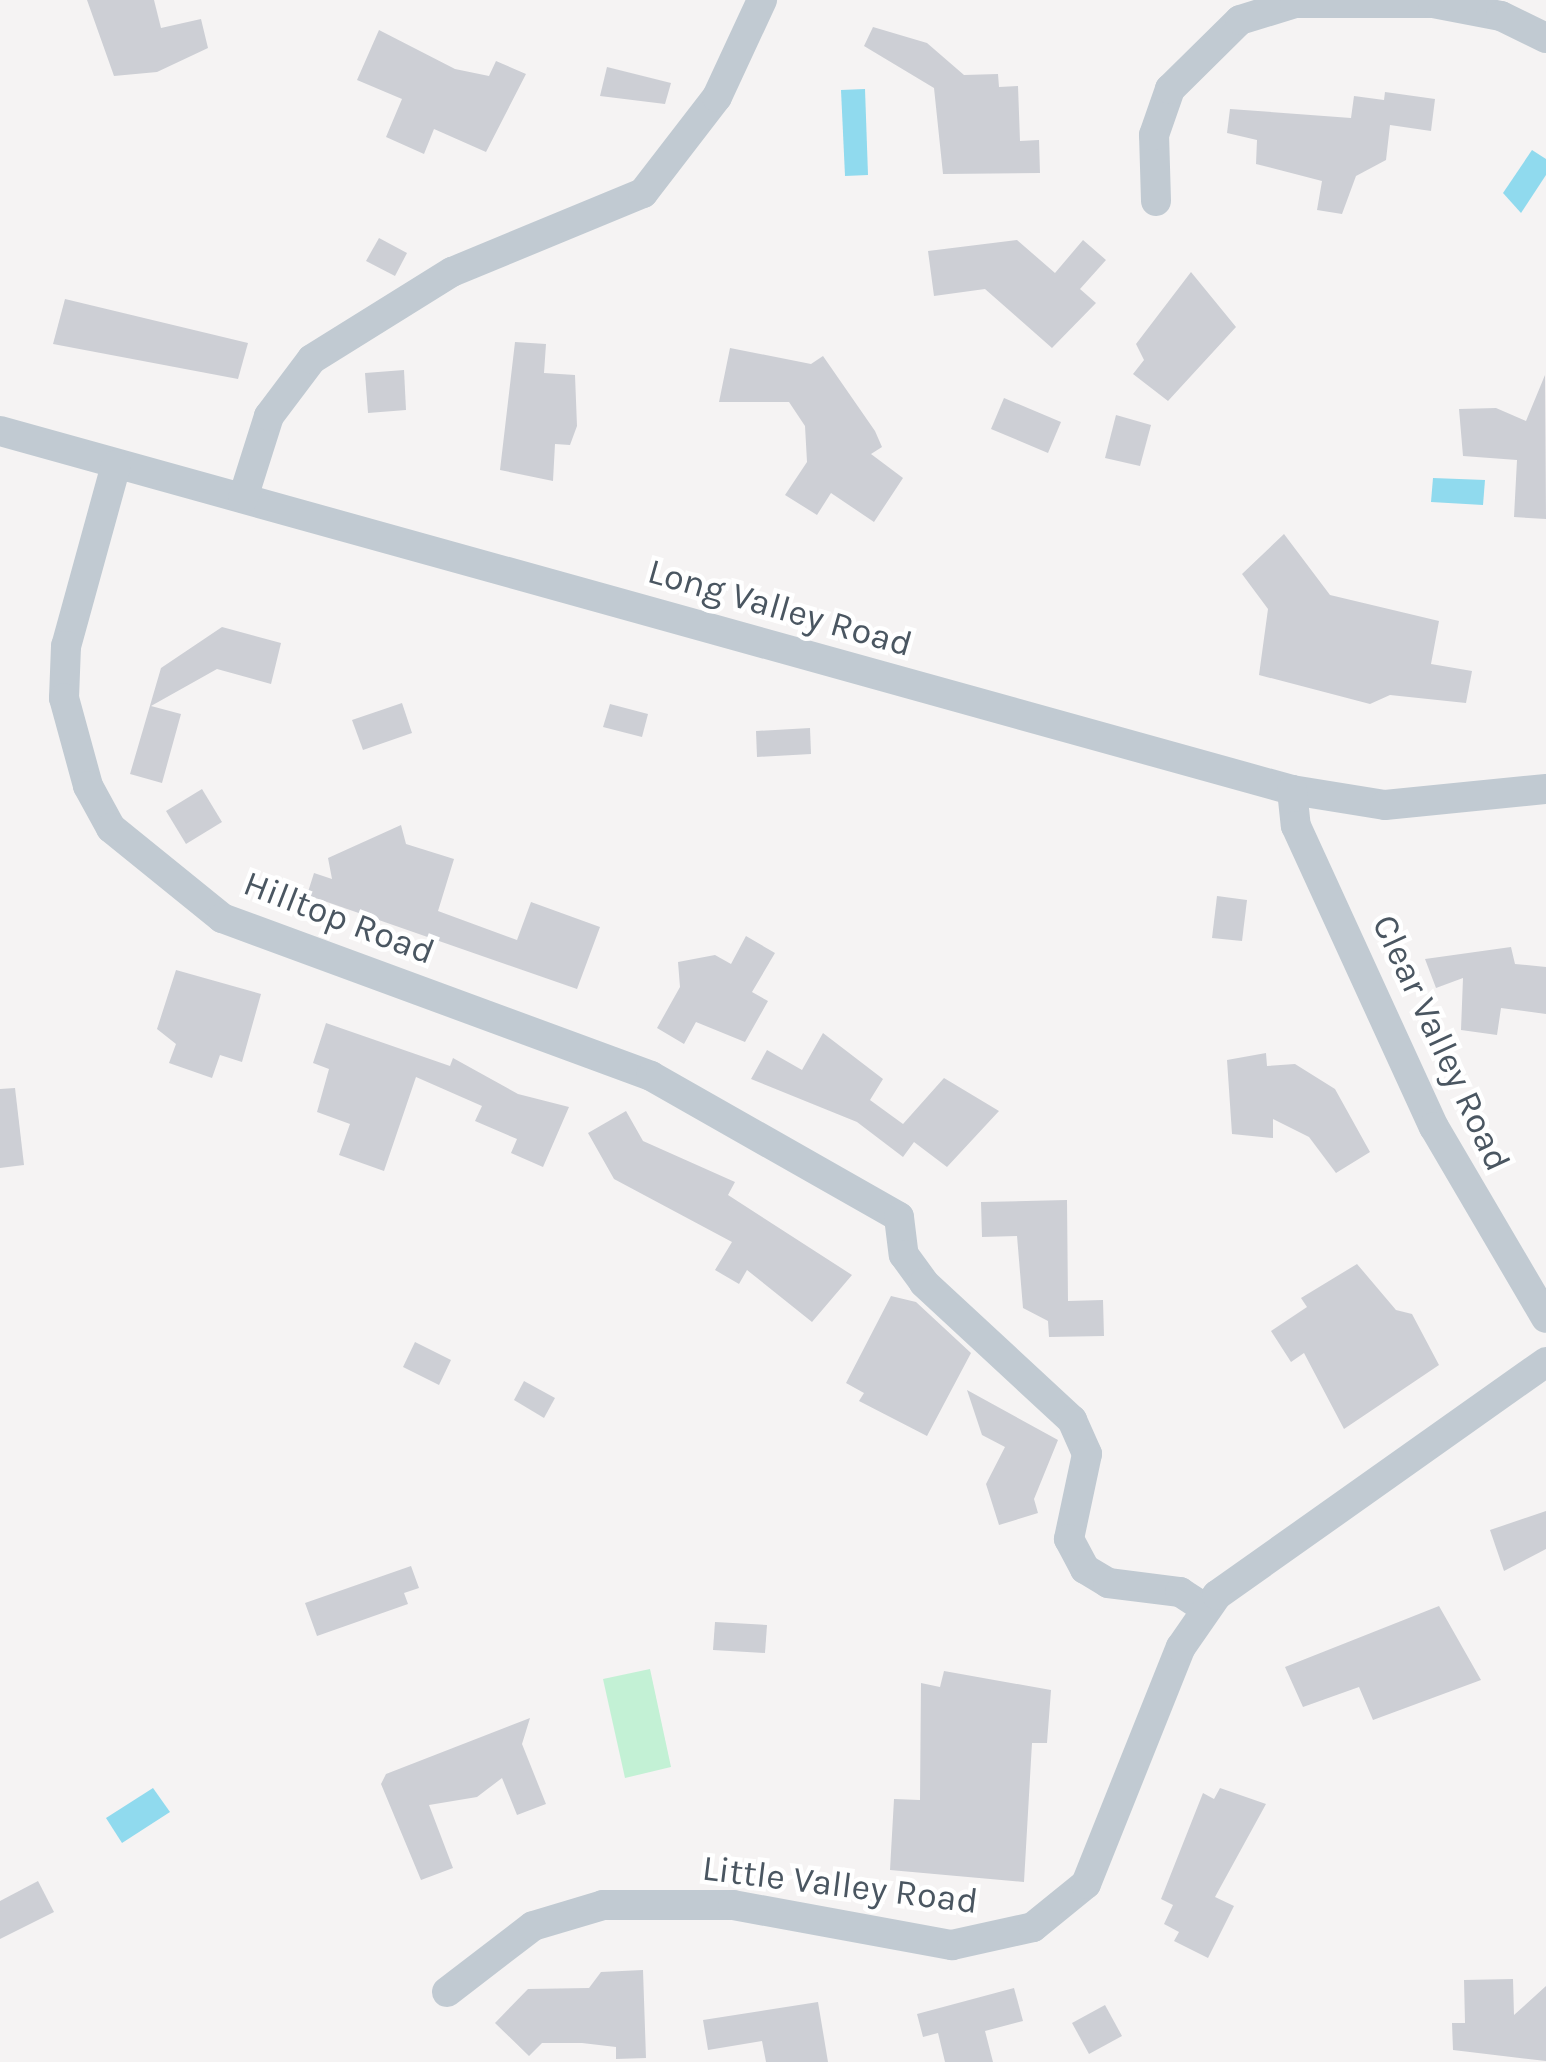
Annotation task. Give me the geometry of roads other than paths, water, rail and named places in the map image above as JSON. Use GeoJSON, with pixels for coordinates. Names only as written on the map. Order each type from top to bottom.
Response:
{"type":"FeatureCollection","features":[{"type":"Feature","properties":{"kind":"street"},"geometry":{"type":"LineString","coordinates":[[243,498],[269,416],[311,359],[452,272],[643,194],[717,97],[762,0]]}},
{"type":"Feature","properties":{"kind":"street"},"geometry":{"type":"LineString","coordinates":[[1156,202],[1154,134],[1169,89],[1240,20],[1295,3],[1433,2],[1501,16],[1546,38]]}},
{"type":"Feature","properties":{"kind":"street","name":"Long Valley Road"},"geometry":{"type":"LineString","coordinates":[[0,431],[1292,790],[1385,805],[1546,789]]}},
{"type":"Feature","properties":{"kind":"street","name":"Hilltop Road"},"geometry":{"type":"LineString","coordinates":[[116,465],[67,646],[64,698],[88,786],[111,828],[156,872],[222,918],[651,1076],[898,1217],[904,1256],[924,1283],[1072,1420],[1087,1454],[1069,1539],[1085,1569],[1108,1583],[1180,1592],[1205,1608]]}},
{"type":"Feature","properties":{"kind":"street","name":"Clear Valley Road"},"geometry":{"type":"LineString","coordinates":[[1292,790],[1297,826],[1434,1127],[1546,1318]]}},
{"type":"Feature","properties":{"kind":"street","name":"Little Valley Road"},"geometry":{"type":"LineString","coordinates":[[447,1992],[547,1918],[603,1905],[733,1905],[952,1945],[1033,1928],[1086,1884],[1144,1730],[1205,1608],[1263,1554],[1546,1362]]}},
{"type":"Feature","properties":{"kind":"water"},"geometry":{"type":"Polygon","coordinates":[[[865,89],[868,175],[845,176],[841,90],[865,89]]]}},
{"type":"Feature","properties":{"kind":"water"},"geometry":{"type":"Polygon","coordinates":[[[1532,150],[1546,159],[1546,175],[1521,213],[1503,193],[1532,150]]]}},
{"type":"Feature","properties":{"kind":"water"},"geometry":{"type":"Polygon","coordinates":[[[1433,478],[1485,480],[1483,505],[1431,502],[1433,478]]]}},
{"type":"Feature","properties":{"kind":"water"},"geometry":{"type":"Polygon","coordinates":[[[153,1788],[170,1812],[122,1843],[106,1818],[153,1788]]]}}]}
